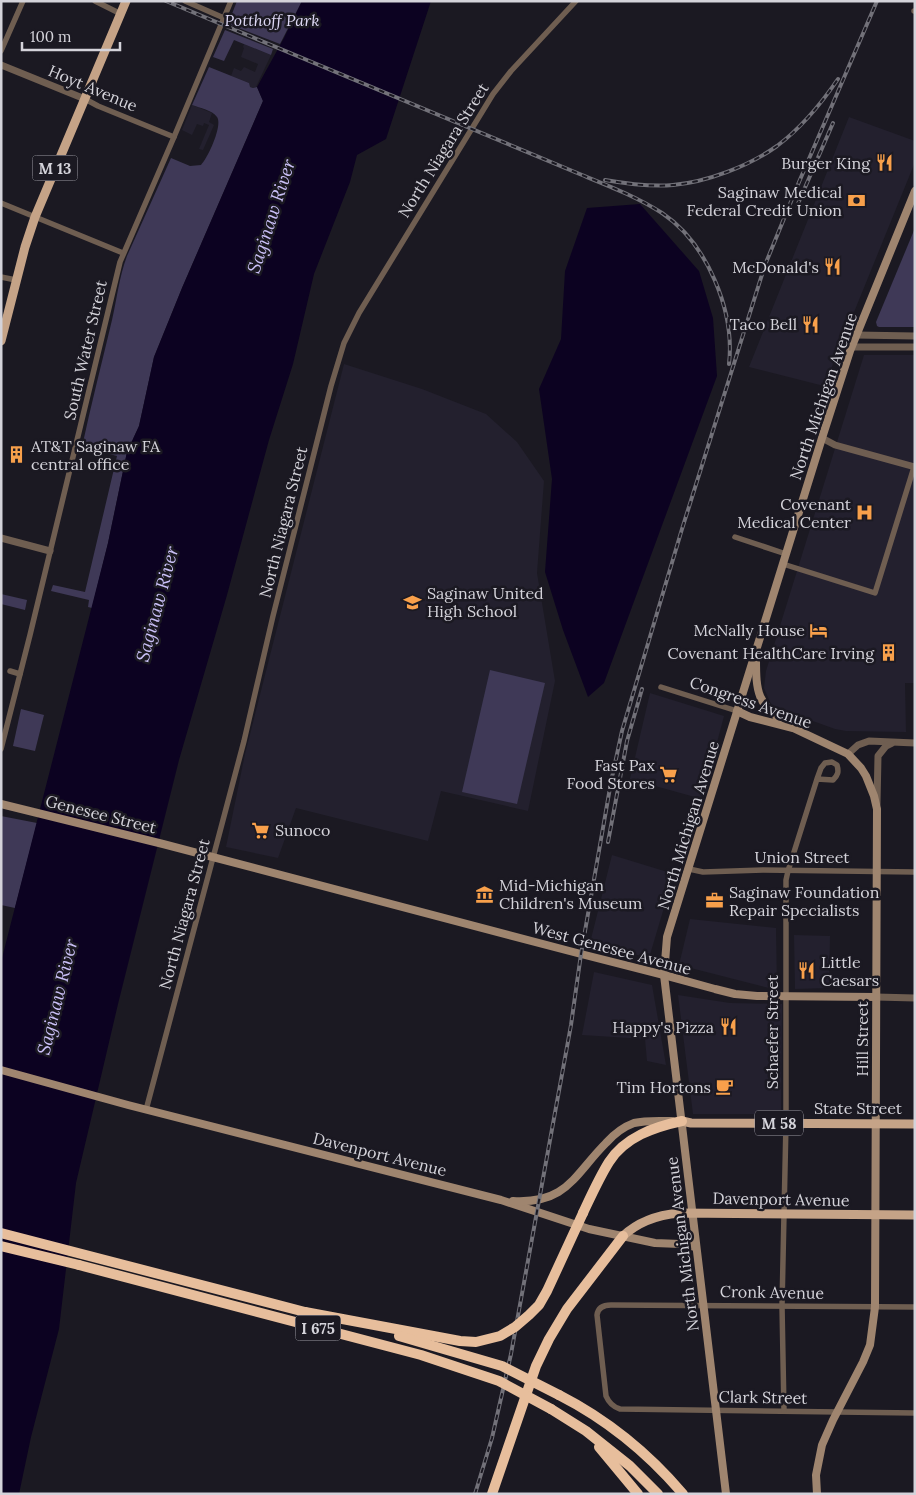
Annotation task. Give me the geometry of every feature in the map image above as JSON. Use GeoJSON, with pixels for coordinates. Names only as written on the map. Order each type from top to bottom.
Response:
{"type":"FeatureCollection","features":[{"type":"Feature","properties":{"kind":"highway"},"geometry":{"type":"LineString","coordinates":[[305,1312],[460,1341],[476,1342],[500,1336],[522,1322],[538,1305],[547,1291],[583,1213],[609,1162],[617,1152],[631,1140],[645,1132],[662,1125],[682,1121]]}},
{"type":"Feature","properties":{"kind":"highway","name":"I 675"},"geometry":{"type":"LineString","coordinates":[[1,1234],[423,1342],[502,1366],[559,1395],[594,1416],[637,1447],[683,1494]]}},
{"type":"Feature","properties":{"kind":"highway"},"geometry":{"type":"LineString","coordinates":[[492,1494],[536,1366],[549,1338],[567,1309],[623,1236]]}},
{"type":"Feature","properties":{"kind":"highway","name":"I 675"},"geometry":{"type":"LineString","coordinates":[[1,1246],[421,1354],[498,1381],[551,1409],[586,1431],[630,1466],[658,1494]]}},
{"type":"Feature","properties":{"kind":"highway"},"geometry":{"type":"LineString","coordinates":[[586,1431],[638,1494]]}},
{"type":"Feature","properties":{"kind":"main road","name":"M 13"},"geometry":{"type":"LineString","coordinates":[[1,341],[24,247],[35,217],[126,1]]}},
{"type":"Feature","properties":{"kind":"main road","name":"North Michigan Avenue"},"geometry":{"type":"LineString","coordinates":[[726,1494],[664,974],[667,937],[852,347],[915,191]]}},
{"type":"Feature","properties":{"kind":"main road"},"geometry":{"type":"LineString","coordinates":[[757,649],[756,685],[763,705],[776,717],[793,728]]}},
{"type":"Feature","properties":{"kind":"main road","name":"Congress Avenue"},"geometry":{"type":"LineString","coordinates":[[738,711],[750,717],[793,728],[848,754]]}},
{"type":"Feature","properties":{"kind":"main road","name":"Hill Street"},"geometry":{"type":"LineString","coordinates":[[838,1412],[864,1362],[870,1346],[875,1307],[877,809],[866,776],[848,754]]}},
{"type":"Feature","properties":{"kind":"main road","name":"Genesee Street"},"geometry":{"type":"LineString","coordinates":[[1,804],[163,844]]}},
{"type":"Feature","properties":{"kind":"main road","name":"West Genesee Avenue"},"geometry":{"type":"LineString","coordinates":[[163,844],[735,994],[876,997]]}},
{"type":"Feature","properties":{"kind":"main road","name":"Davenport Avenue"},"geometry":{"type":"LineString","coordinates":[[1,1070],[146,1110],[502,1200],[589,1229],[655,1243],[696,1247]]}},
{"type":"Feature","properties":{"kind":"main road"},"geometry":{"type":"LineString","coordinates":[[502,1200],[526,1201],[554,1195],[567,1186],[618,1131],[633,1124],[648,1120],[682,1121]]}},
{"type":"Feature","properties":{"kind":"main road","name":"State Street"},"geometry":{"type":"LineString","coordinates":[[682,1121],[691,1123],[915,1124]]}},
{"type":"Feature","properties":{"kind":"main road","name":"Davenport Avenue"},"geometry":{"type":"LineString","coordinates":[[623,1236],[632,1228],[665,1214],[915,1215]]}},
{"type":"Feature","properties":{"kind":"main road"},"geometry":{"type":"LineString","coordinates":[[817,1494],[816,1475],[819,1458],[827,1432],[838,1412]]}},
{"type":"Feature","properties":{"kind":"street"},"geometry":{"type":"LineString","coordinates":[[1,51],[23,1]]}},
{"type":"Feature","properties":{"kind":"street"},"geometry":{"type":"LineString","coordinates":[[95,1],[121,14]]}},
{"type":"Feature","properties":{"kind":"street"},"geometry":{"type":"LineString","coordinates":[[185,1],[224,18]]}},
{"type":"Feature","properties":{"kind":"street","name":"South Water Street"},"geometry":{"type":"LineString","coordinates":[[1,749],[120,262],[231,1]]}},
{"type":"Feature","properties":{"kind":"street","name":"North Niagara Street"},"geometry":{"type":"LineString","coordinates":[[146,1110],[244,741],[326,405],[344,343],[359,313],[493,94],[510,71],[576,1]]}},
{"type":"Feature","properties":{"kind":"street","name":"Hoyt Avenue"},"geometry":{"type":"LineString","coordinates":[[1,65],[174,137]]}},
{"type":"Feature","properties":{"kind":"street"},"geometry":{"type":"LineString","coordinates":[[1,202],[123,253]]}},
{"type":"Feature","properties":{"kind":"street"},"geometry":{"type":"LineString","coordinates":[[1,276],[16,280]]}},
{"type":"Feature","properties":{"kind":"street"},"geometry":{"type":"LineString","coordinates":[[856,335],[915,336]]}},
{"type":"Feature","properties":{"kind":"street"},"geometry":{"type":"LineString","coordinates":[[852,347],[915,347]]}},
{"type":"Feature","properties":{"kind":"street"},"geometry":{"type":"LineString","coordinates":[[783,564],[875,594],[914,467],[835,445],[822,438]]}},
{"type":"Feature","properties":{"kind":"street"},"geometry":{"type":"LineString","coordinates":[[735,537],[786,554]]}},
{"type":"Feature","properties":{"kind":"street"},"geometry":{"type":"LineString","coordinates":[[1,538],[50,551]]}},
{"type":"Feature","properties":{"kind":"street"},"geometry":{"type":"LineString","coordinates":[[10,671],[20,674]]}},
{"type":"Feature","properties":{"kind":"street","name":"Congress Avenue"},"geometry":{"type":"LineString","coordinates":[[662,687],[738,711]]}},
{"type":"Feature","properties":{"kind":"street"},"geometry":{"type":"LineString","coordinates":[[848,754],[858,744],[869,741],[915,743]]}},
{"type":"Feature","properties":{"kind":"street","name":"Hill Street"},"geometry":{"type":"LineString","coordinates":[[877,809],[878,756],[886,746],[892,743]]}},
{"type":"Feature","properties":{"kind":"street","name":"Schaefer Street"},"geometry":{"type":"LineString","coordinates":[[784,1410],[782,1306],[786,1123],[786,880],[817,779]]}},
{"type":"Feature","properties":{"kind":"street","name":"Union Street"},"geometry":{"type":"LineString","coordinates":[[688,869],[703,872],[763,870],[915,872]]}},
{"type":"Feature","properties":{"kind":"street","name":"West Genesee Avenue"},"geometry":{"type":"LineString","coordinates":[[876,997],[915,998]]}},
{"type":"Feature","properties":{"kind":"street","name":"Cronk Avenue"},"geometry":{"type":"LineString","coordinates":[[612,1406],[606,1396],[597,1315],[597,1311],[604,1306],[915,1307]]}},
{"type":"Feature","properties":{"kind":"street","name":"Clark Street"},"geometry":{"type":"LineString","coordinates":[[612,1406],[620,1409],[915,1413]]}},
{"type":"Feature","properties":{"kind":"shaded area"},"geometry":{"type":"Polygon","coordinates":[[[244,44],[271,55],[256,87],[253,88],[249,87],[249,83],[231,76],[234,68],[241,71],[244,67],[255,72],[258,64],[241,57],[244,44]]]}},
{"type":"Feature","properties":{"kind":"shaded area"},"geometry":{"type":"Polygon","coordinates":[[[192,105],[212,113],[209,122],[214,125],[203,150],[199,149],[209,125],[204,123],[203,126],[197,124],[192,135],[182,130],[192,105]]]}},
{"type":"Feature","properties":{"kind":"shaded area"},"geometry":{"type":"Polygon","coordinates":[[[849,117],[915,141],[915,162],[824,386],[749,367],[849,117]]]}},
{"type":"Feature","properties":{"kind":"shaded area","name":"Covenant Medical Center"},"geometry":{"type":"Polygon","coordinates":[[[864,355],[915,355],[915,683],[905,683],[906,732],[846,731],[835,729],[774,707],[764,688],[766,671],[864,355]]]}},
{"type":"Feature","properties":{"kind":"shaded area","name":"Saginaw United High School"},"geometry":{"type":"Polygon","coordinates":[[[344,364],[422,389],[486,414],[517,442],[544,481],[537,573],[555,681],[528,811],[441,791],[428,841],[296,808],[278,858],[226,847],[245,754],[344,364]]]}},
{"type":"Feature","properties":{"kind":"shaded area"},"geometry":{"type":"Polygon","coordinates":[[[650,693],[724,716],[702,799],[630,779],[650,693]]]}},
{"type":"Feature","properties":{"kind":"shaded area"},"geometry":{"type":"Polygon","coordinates":[[[612,855],[674,874],[649,958],[590,943],[612,855]]]}},
{"type":"Feature","properties":{"kind":"shaded area"},"geometry":{"type":"Polygon","coordinates":[[[690,919],[776,928],[777,990],[679,965],[690,919]]]}},
{"type":"Feature","properties":{"kind":"shaded area"},"geometry":{"type":"Polygon","coordinates":[[[794,935],[830,936],[829,988],[795,989],[794,935]]]}},
{"type":"Feature","properties":{"kind":"shaded area"},"geometry":{"type":"Polygon","coordinates":[[[594,972],[652,985],[666,1065],[647,1061],[645,1039],[582,1035],[594,972]]]}},
{"type":"Feature","properties":{"kind":"shaded area"},"geometry":{"type":"Polygon","coordinates":[[[678,995],[730,1003],[782,1004],[781,1114],[693,1114],[678,995]]]}},
{"type":"Feature","properties":{"kind":"green space","name":"Potthoff Park"},"geometry":{"type":"Polygon","coordinates":[[[237,1],[302,1],[280,44],[228,24],[237,1]]]}},
{"type":"Feature","properties":{"kind":"green space"},"geometry":{"type":"Polygon","coordinates":[[[225,30],[273,49],[271,55],[234,40],[224,61],[213,57],[225,30]]]}},
{"type":"Feature","properties":{"kind":"green space"},"geometry":{"type":"Polygon","coordinates":[[[209,67],[249,83],[250,87],[257,87],[263,101],[154,357],[139,426],[127,452],[92,608],[88,607],[89,600],[51,591],[53,585],[85,592],[117,456],[82,447],[127,256],[171,158],[190,166],[201,165],[211,149],[218,127],[217,117],[209,111],[192,105],[209,67]]]}},
{"type":"Feature","properties":{"kind":"green space"},"geometry":{"type":"Polygon","coordinates":[[[915,228],[915,327],[879,327],[876,322],[915,228]]]}},
{"type":"Feature","properties":{"kind":"green space"},"geometry":{"type":"Polygon","coordinates":[[[1,594],[27,600],[25,610],[1,604],[1,594]]]}},
{"type":"Feature","properties":{"kind":"green space"},"geometry":{"type":"Polygon","coordinates":[[[490,670],[545,683],[517,804],[462,792],[490,670]]]}},
{"type":"Feature","properties":{"kind":"green space"},"geometry":{"type":"Polygon","coordinates":[[[21,709],[44,715],[35,751],[13,746],[21,709]]]}},
{"type":"Feature","properties":{"kind":"green space"},"geometry":{"type":"Polygon","coordinates":[[[1,816],[37,823],[15,908],[1,905],[1,816]]]}},
{"type":"Feature","properties":{"kind":"water","name":"Saginaw River"},"geometry":{"type":"Polygon","coordinates":[[[302,1],[431,1],[386,139],[357,155],[350,182],[314,274],[293,364],[269,440],[227,595],[179,760],[118,1004],[76,1183],[59,1329],[31,1437],[19,1494],[1,1494],[1,962],[108,543],[127,452],[139,426],[154,357],[263,101],[257,87],[302,1]]]}},
{"type":"Feature","properties":{"kind":"water"},"geometry":{"type":"Polygon","coordinates":[[[640,204],[699,271],[713,318],[717,376],[604,683],[588,697],[563,630],[545,572],[552,479],[539,389],[561,339],[565,271],[587,208],[640,204]]]}},
{"type":"Feature","properties":{"kind":"railway"},"geometry":{"type":"LineString","coordinates":[[166,1],[613,188],[662,213],[678,226],[692,242],[705,260],[715,280],[727,322],[730,344],[729,364]]}},
{"type":"Feature","properties":{"kind":"railway"},"geometry":{"type":"LineString","coordinates":[[475,1494],[492,1438],[511,1354],[571,1025],[581,954],[611,782],[622,731],[682,529],[765,265],[877,1]]}},
{"type":"Feature","properties":{"kind":"railway"},"geometry":{"type":"LineString","coordinates":[[605,180],[639,185],[673,185],[713,177],[741,166],[777,146],[794,131],[818,106],[838,79]]}},
{"type":"Feature","properties":{"kind":"railway"},"geometry":{"type":"LineString","coordinates":[[797,206],[833,123]]}},
{"type":"Feature","properties":{"kind":"railway"},"geometry":{"type":"LineString","coordinates":[[608,842],[627,741],[642,689]]}},
{"type":"Feature","properties":{"kind":"place","name":"Burger King"},"geometry":{"type":"Point","coordinates":[884,163]}},
{"type":"Feature","properties":{"kind":"place","name":"Saginaw Medical Federal Credit Union"},"geometry":{"type":"Point","coordinates":[856,201]}},
{"type":"Feature","properties":{"kind":"place","name":"McDonald's"},"geometry":{"type":"Point","coordinates":[833,267]}},
{"type":"Feature","properties":{"kind":"place","name":"Taco Bell"},"geometry":{"type":"Point","coordinates":[811,324]}},
{"type":"Feature","properties":{"kind":"place","name":"AT&T Saginaw FA central office"},"geometry":{"type":"Point","coordinates":[17,455]}},
{"type":"Feature","properties":{"kind":"place","name":"Covenant Medical Center"},"geometry":{"type":"Point","coordinates":[865,513]}},
{"type":"Feature","properties":{"kind":"place","name":"Saginaw United High School"},"geometry":{"type":"Point","coordinates":[413,602]}},
{"type":"Feature","properties":{"kind":"place","name":"McNally House"},"geometry":{"type":"Point","coordinates":[819,630]}},
{"type":"Feature","properties":{"kind":"place","name":"Covenant HealthCare Irving"},"geometry":{"type":"Point","coordinates":[888,653]}},
{"type":"Feature","properties":{"kind":"place","name":"Fast Pax Food Stores"},"geometry":{"type":"Point","coordinates":[669,774]}},
{"type":"Feature","properties":{"kind":"place","name":"Sunoco"},"geometry":{"type":"Point","coordinates":[261,830]}},
{"type":"Feature","properties":{"kind":"place","name":"Mid-Michigan Children's Museum"},"geometry":{"type":"Point","coordinates":[485,894]}},
{"type":"Feature","properties":{"kind":"place","name":"Saginaw Foundation Repair Specialists"},"geometry":{"type":"Point","coordinates":[715,901]}},
{"type":"Feature","properties":{"kind":"place","name":"Little Caesars"},"geometry":{"type":"Point","coordinates":[807,971]}},
{"type":"Feature","properties":{"kind":"place","name":"Happy's Pizza"},"geometry":{"type":"Point","coordinates":[728,1027]}},
{"type":"Feature","properties":{"kind":"place","name":"Tim Hortons"},"geometry":{"type":"Point","coordinates":[725,1087]}}]}
